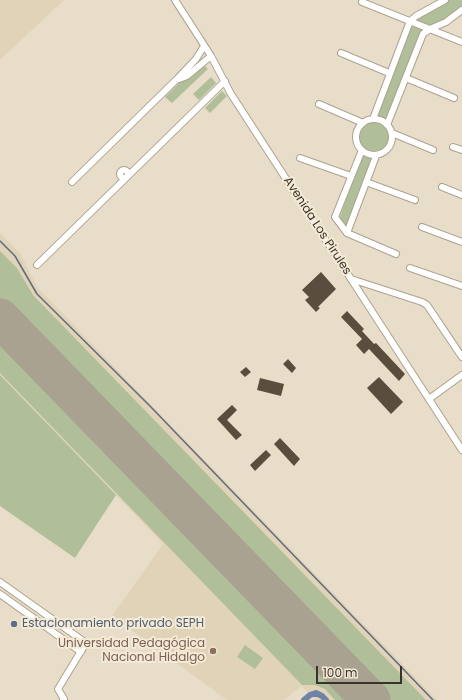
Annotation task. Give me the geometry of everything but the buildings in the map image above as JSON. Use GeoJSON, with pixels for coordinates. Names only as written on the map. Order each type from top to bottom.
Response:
{"type":"FeatureCollection","features":[{"type":"Feature","properties":{"kind":"street","name":"Avenida Los Pirules"},"geometry":{"type":"LineString","coordinates":[[175,0],[211,56],[231,94],[462,450]]}},
{"type":"Feature","properties":{"kind":"street"},"geometry":{"type":"LineString","coordinates":[[373,119],[389,73],[410,21],[416,16],[445,0]]}},
{"type":"Feature","properties":{"kind":"street"},"geometry":{"type":"LineString","coordinates":[[362,2],[462,42]]}},
{"type":"Feature","properties":{"kind":"street"},"geometry":{"type":"LineString","coordinates":[[388,125],[424,34],[430,29],[446,22],[462,10]]}},
{"type":"Feature","properties":{"kind":"street"},"geometry":{"type":"LineString","coordinates":[[72,182],[177,79],[196,59],[204,46]]}},
{"type":"Feature","properties":{"kind":"street"},"geometry":{"type":"LineString","coordinates":[[341,53],[389,73]]}},
{"type":"Feature","properties":{"kind":"street"},"geometry":{"type":"LineString","coordinates":[[177,79],[187,76],[211,56]]}},
{"type":"Feature","properties":{"kind":"street"},"geometry":{"type":"LineString","coordinates":[[406,78],[454,98]]}},
{"type":"Feature","properties":{"kind":"street"},"geometry":{"type":"LineString","coordinates":[[38,265],[129,173],[225,82]]}},
{"type":"Feature","properties":{"kind":"street"},"geometry":{"type":"LineString","coordinates":[[319,104],[363,123]]}},
{"type":"Feature","properties":{"kind":"street"},"geometry":{"type":"LineString","coordinates":[[373,119],[388,125],[392,133],[392,141],[389,148],[383,154],[376,156],[368,155],[362,150],[357,144],[356,136],[358,129],[363,123],[373,119]]}},
{"type":"Feature","properties":{"kind":"street"},"geometry":{"type":"LineString","coordinates":[[392,133],[433,150]]}},
{"type":"Feature","properties":{"kind":"street"},"geometry":{"type":"LineString","coordinates":[[453,147],[462,150]]}},
{"type":"Feature","properties":{"kind":"street"},"geometry":{"type":"LineString","coordinates":[[362,150],[335,217],[347,233],[396,254]]}},
{"type":"Feature","properties":{"kind":"street"},"geometry":{"type":"LineString","coordinates":[[347,233],[376,156]]}},
{"type":"Feature","properties":{"kind":"street"},"geometry":{"type":"LineString","coordinates":[[300,158],[351,176]]}},
{"type":"Feature","properties":{"kind":"street"},"geometry":{"type":"LineString","coordinates":[[366,182],[415,200]]}},
{"type":"Feature","properties":{"kind":"street"},"geometry":{"type":"LineString","coordinates":[[442,187],[462,195]]}},
{"type":"Feature","properties":{"kind":"street"},"geometry":{"type":"LineString","coordinates":[[422,228],[462,242]]}},
{"type":"Feature","properties":{"kind":"street"},"geometry":{"type":"LineString","coordinates":[[410,268],[462,283]]}},
{"type":"Feature","properties":{"kind":"street"},"geometry":{"type":"LineString","coordinates":[[351,278],[427,305],[462,357]]}},
{"type":"Feature","properties":{"kind":"street"},"geometry":{"type":"LineString","coordinates":[[429,399],[462,376]]}},
{"type":"Feature","properties":{"kind":"street"},"geometry":{"type":"LineString","coordinates":[[0,582],[86,643],[58,689],[64,698],[63,700]]}},
{"type":"Feature","properties":{"kind":"street"},"geometry":{"type":"LineString","coordinates":[[0,594],[80,652]]}},
{"type":"Feature","properties":{"kind":"shaded area"},"geometry":{"type":"Polygon","coordinates":[[[0,0],[64,0],[0,60],[0,0]]]}},
{"type":"Feature","properties":{"kind":"shaded area"},"geometry":{"type":"Polygon","coordinates":[[[0,233],[20,253],[37,287],[437,700],[314,700],[315,699],[301,686],[284,700],[227,700],[112,616],[163,544],[0,375],[0,233]]]}},
{"type":"Feature","properties":{"kind":"green space"},"geometry":{"type":"Polygon","coordinates":[[[446,0],[462,0],[462,10],[424,32],[388,127],[393,136],[393,144],[389,152],[383,157],[376,159],[346,231],[339,220],[361,154],[356,147],[355,139],[357,131],[363,125],[373,121],[409,22],[446,0]]]}},
{"type":"Feature","properties":{"kind":"green space"},"geometry":{"type":"Polygon","coordinates":[[[203,64],[208,69],[172,103],[165,97],[180,82],[188,79],[203,64]]]}},
{"type":"Feature","properties":{"kind":"green space"},"geometry":{"type":"Polygon","coordinates":[[[211,77],[216,83],[199,100],[193,94],[211,77]]]}},
{"type":"Feature","properties":{"kind":"green space"},"geometry":{"type":"Polygon","coordinates":[[[222,91],[227,96],[210,113],[205,108],[222,91]]]}},
{"type":"Feature","properties":{"kind":"green space"},"geometry":{"type":"Polygon","coordinates":[[[0,251],[17,268],[33,295],[426,700],[386,700],[0,301],[0,251]]]}},
{"type":"Feature","properties":{"kind":"green space"},"geometry":{"type":"Polygon","coordinates":[[[0,334],[355,700],[335,700],[325,689],[315,685],[302,685],[0,373],[0,334]]]}},
{"type":"Feature","properties":{"kind":"green space"},"geometry":{"type":"Polygon","coordinates":[[[0,375],[116,495],[75,558],[0,506],[0,375]]]}},
{"type":"Feature","properties":{"kind":"green space"},"geometry":{"type":"Polygon","coordinates":[[[245,645],[263,658],[255,669],[237,657],[245,645]]]}},
{"type":"Feature","properties":{"kind":"waterway"},"geometry":{"type":"LineString","coordinates":[[0,241],[15,256],[37,294],[149,405],[433,700]]}},
{"type":"Feature","properties":{"kind":"waterway"},"geometry":{"type":"LineString","coordinates":[[304,700],[310,695],[316,693],[326,700]]}},
{"type":"Feature","properties":{"kind":"runway"},"geometry":{"type":"LineString","coordinates":[[0,318],[371,700]]}},
{"type":"Feature","properties":{"kind":"place","name":"Estacionamiento privado SEPH"},"geometry":{"type":"Point","coordinates":[14,624]}},
{"type":"Feature","properties":{"kind":"place","name":"Universidad Pedagógica Nacional Hidalgo"},"geometry":{"type":"Point","coordinates":[213,651]}}]}
